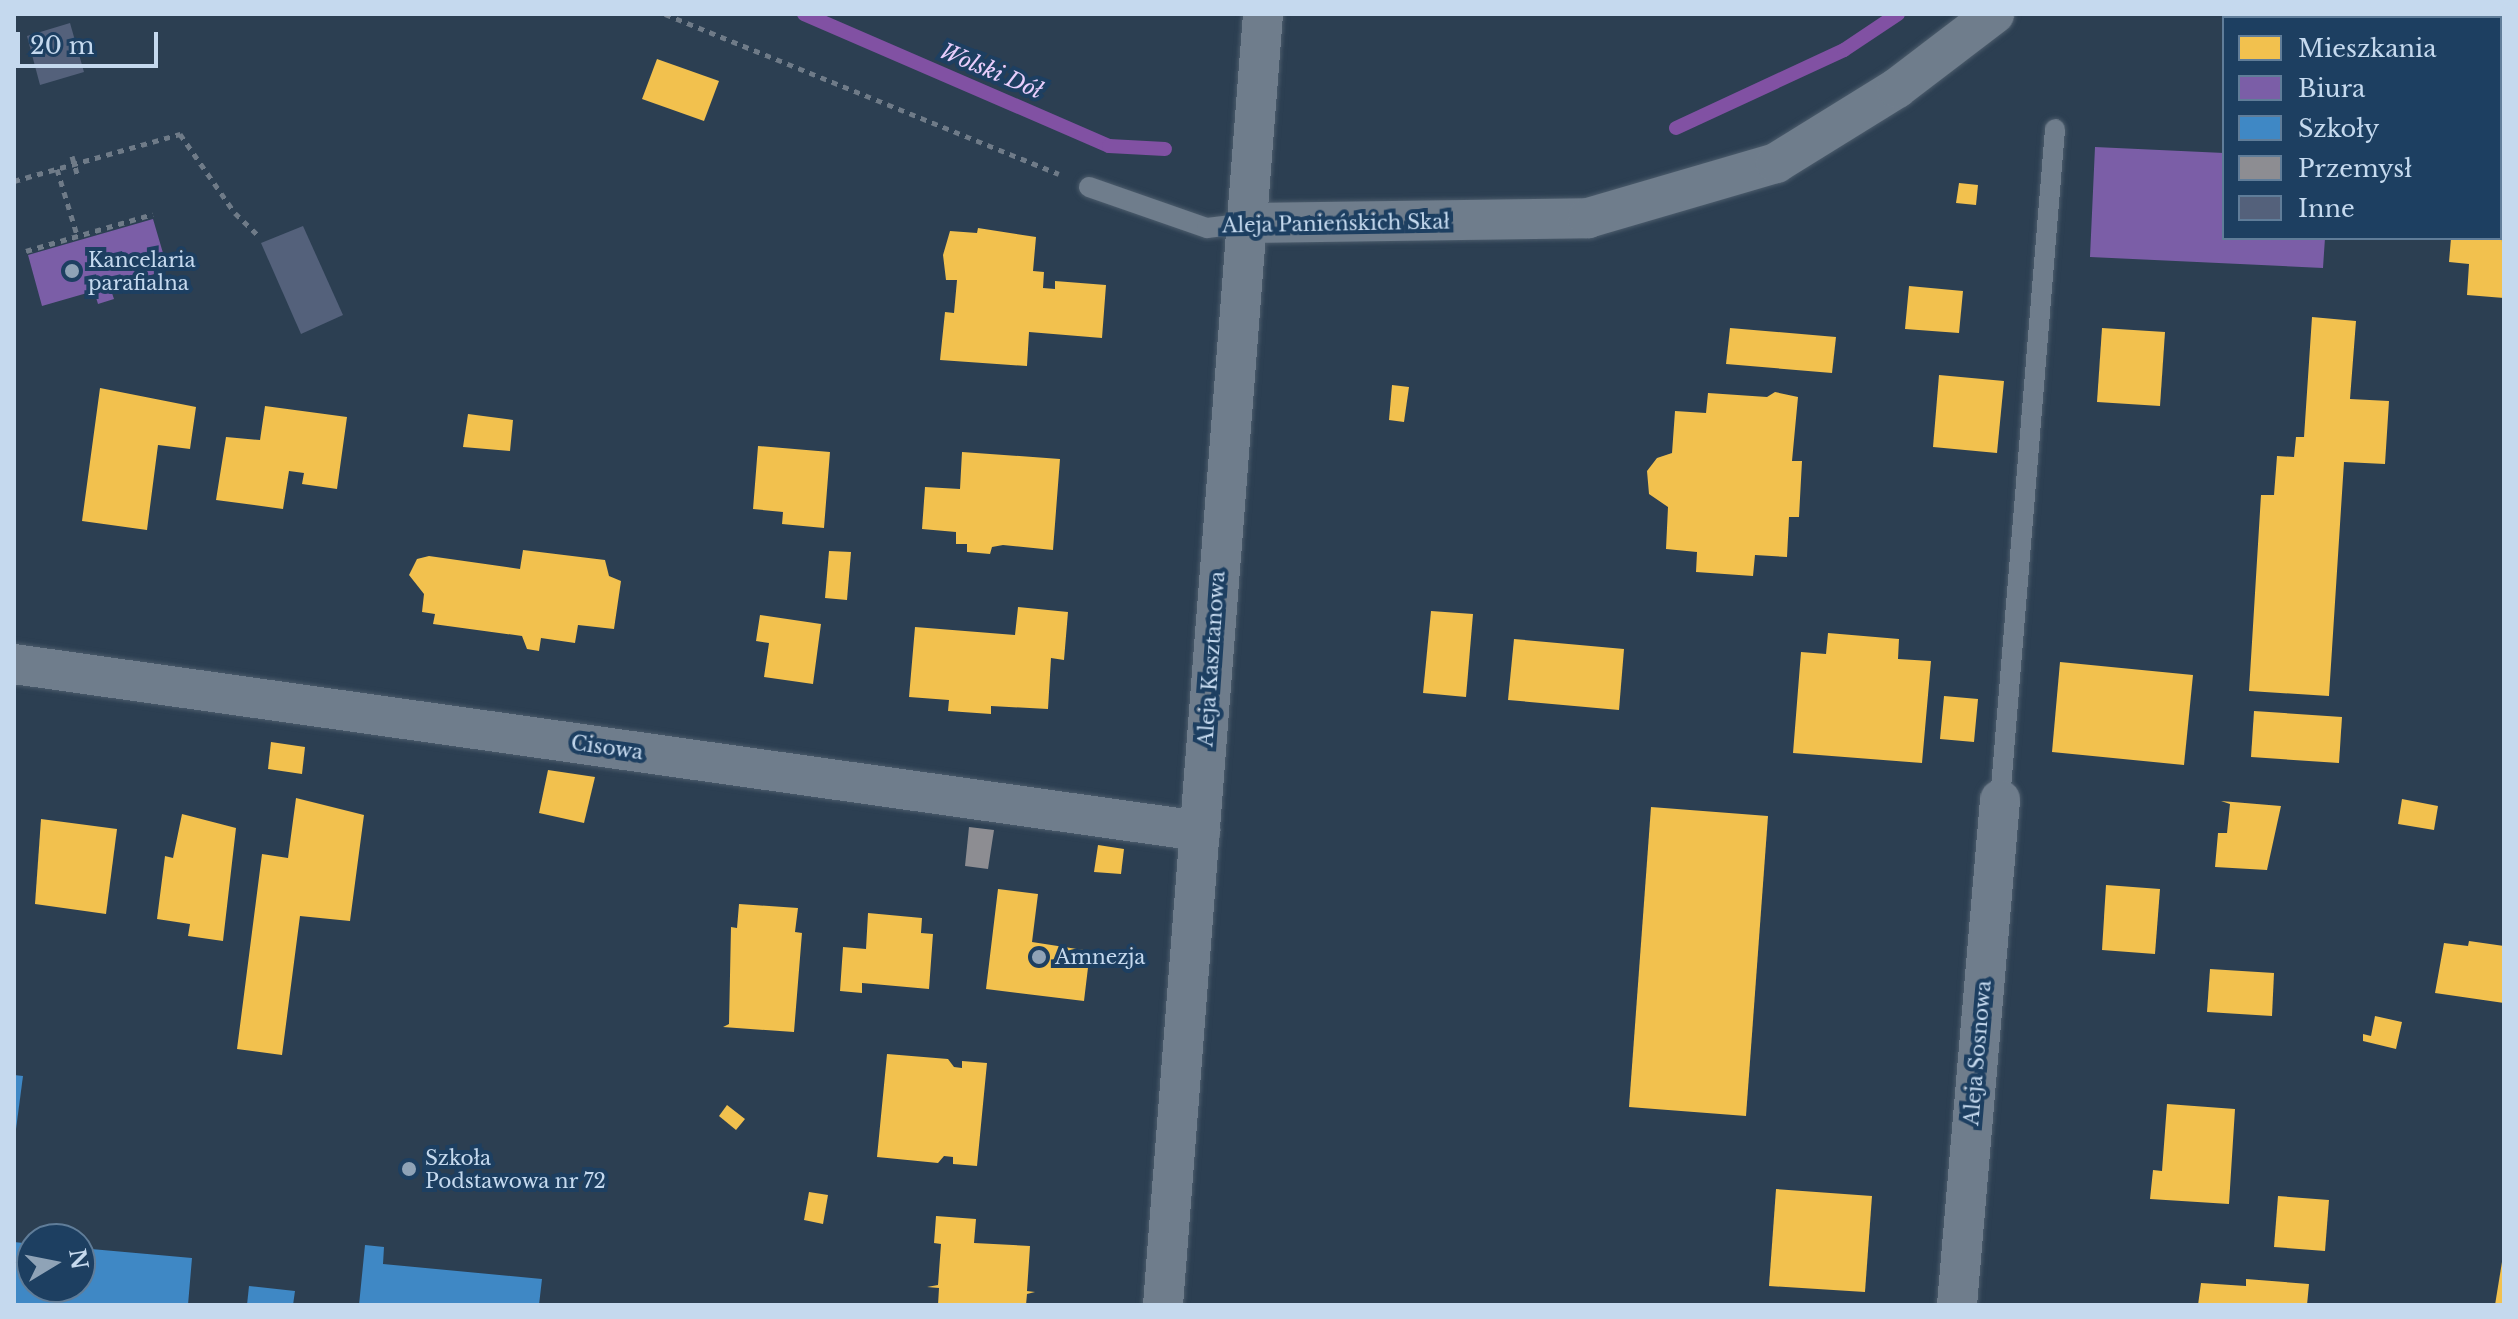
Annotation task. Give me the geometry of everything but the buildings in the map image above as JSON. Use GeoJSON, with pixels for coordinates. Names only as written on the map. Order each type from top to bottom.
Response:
{"type":"FeatureCollection","features":[{"type":"Feature","properties":{"kind":"street","name":"Aleja Kasztanowa"},"geometry":{"type":"LineString","coordinates":[[1163,1305],[1263,14]]}},
{"type":"Feature","properties":{"kind":"street","name":"Aleja Panieńskich Skał"},"geometry":{"type":"LineString","coordinates":[[1249,223],[1588,218],[1776,163],[1897,88],[1994,14]]}},
{"type":"Feature","properties":{"kind":"street","name":"Cisowa"},"geometry":{"type":"LineString","coordinates":[[14,664],[1200,831]]}},
{"type":"Feature","properties":{"kind":"street","name":"Aleja Sosnowa"},"geometry":{"type":"LineString","coordinates":[[1957,1305],[2000,800]]}},
{"type":"Feature","properties":{"kind":"lane"},"geometry":{"type":"LineString","coordinates":[[2000,800],[2055,129]]}},
{"type":"Feature","properties":{"kind":"lane","name":"Aleja Panieńskich Skał"},"geometry":{"type":"LineString","coordinates":[[1089,187],[1207,228],[1249,223]]}},
{"type":"Feature","properties":{"kind":"path"},"geometry":{"type":"LineString","coordinates":[[665,14],[1089,187]]}},
{"type":"Feature","properties":{"kind":"path"},"geometry":{"type":"LineString","coordinates":[[14,181],[180,134],[235,213],[258,235]]}},
{"type":"Feature","properties":{"kind":"path"},"geometry":{"type":"LineString","coordinates":[[72,156],[77,174]]}},
{"type":"Feature","properties":{"kind":"path"},"geometry":{"type":"LineString","coordinates":[[57,169],[78,238]]}},
{"type":"Feature","properties":{"kind":"path"},"geometry":{"type":"LineString","coordinates":[[26,251],[153,214]]}},
{"type":"Feature","properties":{"kind":"waterway","name":"Wolski Dół"},"geometry":{"type":"LineString","coordinates":[[804,14],[1109,146],[1165,149]]}},
{"type":"Feature","properties":{"kind":"waterway"},"geometry":{"type":"LineString","coordinates":[[1676,128],[1844,50],[1898,14]]}},
{"type":"Feature","properties":{"kind":"place","name":"Kancelaria parafialna"},"geometry":{"type":"Point","coordinates":[72,271]}},
{"type":"Feature","properties":{"kind":"place","name":"Amnezja"},"geometry":{"type":"Point","coordinates":[1039,957]}},
{"type":"Feature","properties":{"kind":"place","name":"Szkoła Podstawowa nr 72"},"geometry":{"type":"Point","coordinates":[409,1169]}}]}
